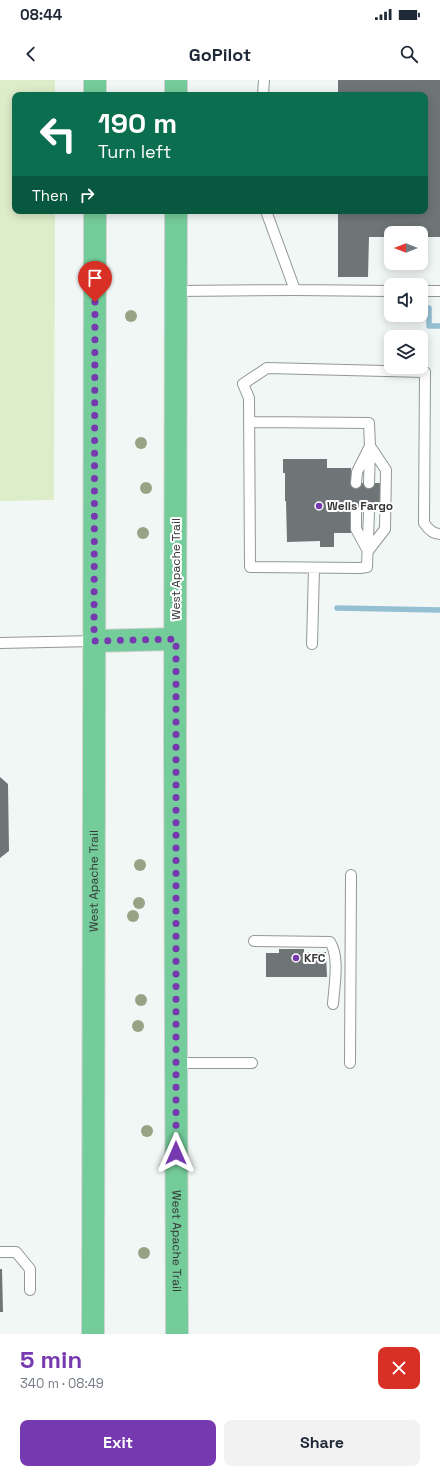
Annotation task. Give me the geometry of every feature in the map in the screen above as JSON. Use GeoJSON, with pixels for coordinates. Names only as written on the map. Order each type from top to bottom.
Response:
{"type":"FeatureCollection","features":[{"type":"Feature","properties":{"kind":"main road"},"geometry":{"type":"LineString","coordinates":[[95,80],[95,92]]}},
{"type":"Feature","properties":{"kind":"main road"},"geometry":{"type":"LineString","coordinates":[[176,80],[176,92]]}},
{"type":"Feature","properties":{"kind":"main road","name":"West Apache Trail"},"geometry":{"type":"LineString","coordinates":[[93,1334],[95,214]]}},
{"type":"Feature","properties":{"kind":"main road","name":"West Apache Trail"},"geometry":{"type":"LineString","coordinates":[[176,214],[177,1334]]}},
{"type":"Feature","properties":{"kind":"main road"},"geometry":{"type":"LineString","coordinates":[[94,641],[176,639]]}},
{"type":"Feature","properties":{"kind":"lane"},"geometry":{"type":"LineString","coordinates":[[263,92],[264,80]]}},
{"type":"Feature","properties":{"kind":"lane"},"geometry":{"type":"LineString","coordinates":[[267,214],[296,290]]}},
{"type":"Feature","properties":{"kind":"lane"},"geometry":{"type":"LineString","coordinates":[[176,291],[384,291]]}},
{"type":"Feature","properties":{"kind":"lane"},"geometry":{"type":"LineString","coordinates":[[428,291],[440,291]]}},
{"type":"Feature","properties":{"kind":"lane"},"geometry":{"type":"LineString","coordinates":[[369,511],[367,566],[360,568],[314,568],[250,566],[250,422],[249,398],[243,384],[267,368],[425,372],[424,523],[429,529],[440,534]]}},
{"type":"Feature","properties":{"kind":"lane"},"geometry":{"type":"LineString","coordinates":[[250,422],[369,424],[369,482]]}},
{"type":"Feature","properties":{"kind":"lane"},"geometry":{"type":"LineString","coordinates":[[356,482],[356,472],[370,446]]}},
{"type":"Feature","properties":{"kind":"lane"},"geometry":{"type":"LineString","coordinates":[[368,551],[385,529],[386,485],[386,470],[370,446]]}},
{"type":"Feature","properties":{"kind":"lane"},"geometry":{"type":"LineString","coordinates":[[356,512],[356,529],[368,551]]}},
{"type":"Feature","properties":{"kind":"lane"},"geometry":{"type":"LineString","coordinates":[[312,644],[314,568]]}},
{"type":"Feature","properties":{"kind":"lane"},"geometry":{"type":"LineString","coordinates":[[0,643],[94,641]]}},
{"type":"Feature","properties":{"kind":"lane"},"geometry":{"type":"LineString","coordinates":[[350,1063],[351,875]]}},
{"type":"Feature","properties":{"kind":"lane"},"geometry":{"type":"LineString","coordinates":[[254,941],[330,942],[334,949],[335,973],[333,1004]]}},
{"type":"Feature","properties":{"kind":"lane"},"geometry":{"type":"LineString","coordinates":[[176,1063],[252,1063]]}},
{"type":"Feature","properties":{"kind":"lane"},"geometry":{"type":"LineString","coordinates":[[0,1252],[16,1252],[30,1269],[30,1290]]}},
{"type":"Feature","properties":{"kind":"green space"},"geometry":{"type":"Polygon","coordinates":[[[0,80],[55,80],[55,92],[12,92],[12,214],[55,214],[54,500],[0,501],[0,80]]]}},
{"type":"Feature","properties":{"kind":"building"},"geometry":{"type":"Polygon","coordinates":[[[338,80],[440,80],[440,237],[428,237],[428,226],[384,226],[384,237],[369,237],[368,277],[338,277],[338,214],[428,214],[428,92],[338,92],[338,80]]]}},
{"type":"Feature","properties":{"kind":"building","name":"Wells Fargo"},"geometry":{"type":"Polygon","coordinates":[[[283,459],[327,459],[327,468],[351,468],[351,483],[381,483],[381,511],[351,512],[351,533],[334,533],[334,547],[320,547],[320,541],[287,542],[285,473],[283,473],[283,459]]]}},
{"type":"Feature","properties":{"kind":"building"},"geometry":{"type":"Polygon","coordinates":[[[0,777],[8,784],[9,851],[0,858],[0,777]]]}},
{"type":"Feature","properties":{"kind":"building","name":"KFC"},"geometry":{"type":"Polygon","coordinates":[[[279,949],[304,949],[304,952],[326,952],[327,977],[266,977],[266,953],[279,953],[279,949]]]}},
{"type":"Feature","properties":{"kind":"building"},"geometry":{"type":"Polygon","coordinates":[[[0,1269],[2,1269],[3,1312],[0,1312],[0,1269]]]}},
{"type":"Feature","properties":{"kind":"waterway"},"geometry":{"type":"LineString","coordinates":[[429,308],[429,326],[440,326]]}},
{"type":"Feature","properties":{"kind":"waterway"},"geometry":{"type":"LineString","coordinates":[[337,608],[440,610]]}},
{"type":"Feature","properties":{"kind":"place","name":"Wells Fargo"},"geometry":{"type":"Point","coordinates":[319,506]}},
{"type":"Feature","properties":{"kind":"place","name":"KFC"},"geometry":{"type":"Point","coordinates":[296,958]}},
{"type":"Feature","properties":{"kind":"route"},"geometry":{"type":"LineString","coordinates":[[95,302],[94,641],[176,639],[176,1153]]}}]}
